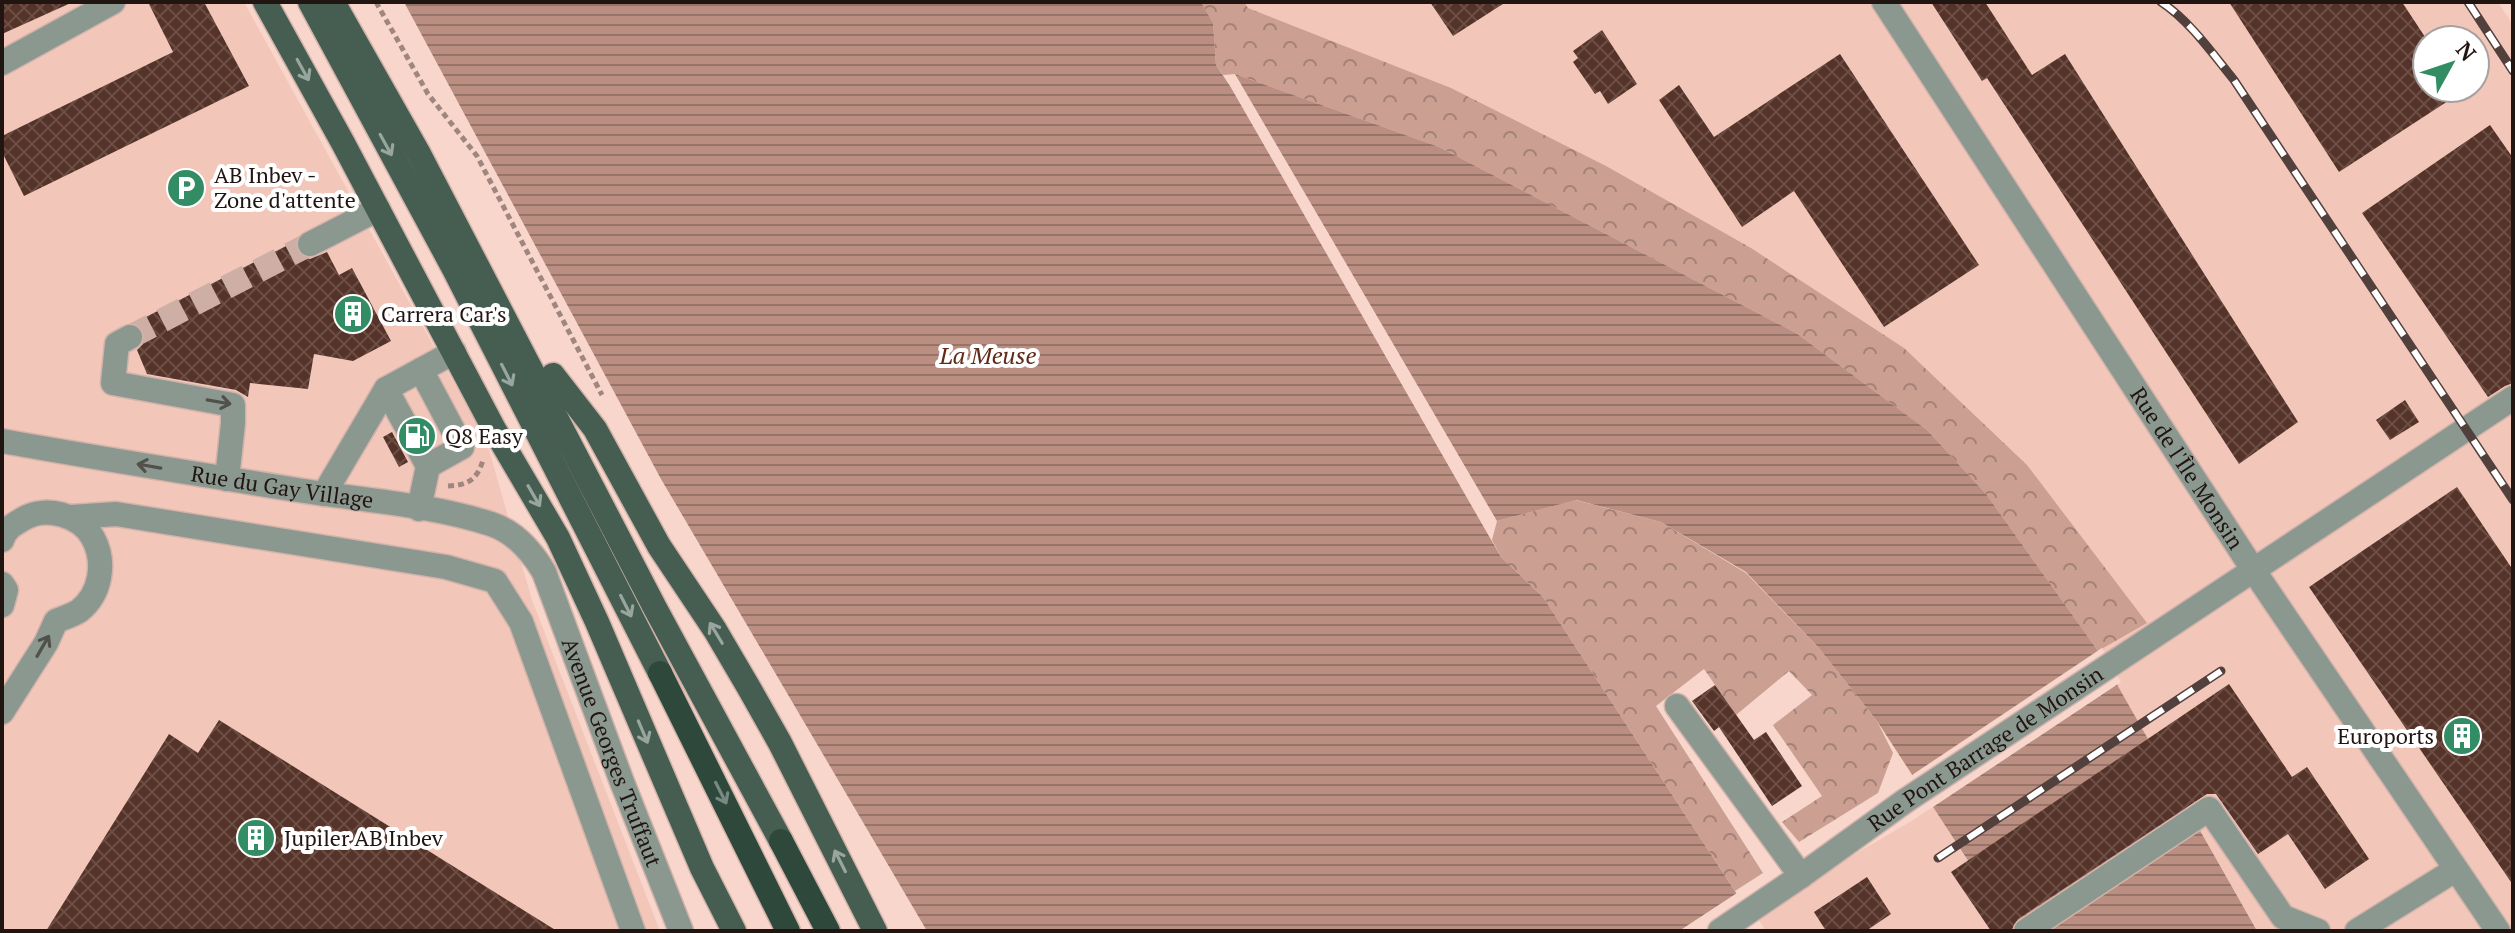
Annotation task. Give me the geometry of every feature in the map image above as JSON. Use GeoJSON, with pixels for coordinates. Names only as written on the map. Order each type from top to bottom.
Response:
{"type":"FeatureCollection","features":[{"type":"Feature","properties":{"kind":"highway"},"geometry":{"type":"LineString","coordinates":[[660,673],[788,931]]}},
{"type":"Feature","properties":{"kind":"highway"},"geometry":{"type":"LineString","coordinates":[[781,841],[828,931]]}},
{"type":"Feature","properties":{"kind":"main road"},"geometry":{"type":"LineString","coordinates":[[265,2],[494,429],[565,551],[696,855],[734,931]]}},
{"type":"Feature","properties":{"kind":"main road"},"geometry":{"type":"LineString","coordinates":[[297,2],[348,76]]}},
{"type":"Feature","properties":{"kind":"main road"},"geometry":{"type":"LineString","coordinates":[[310,2],[454,269],[660,673]]}},
{"type":"Feature","properties":{"kind":"main road"},"geometry":{"type":"LineString","coordinates":[[333,2],[426,167],[662,622],[781,841]]}},
{"type":"Feature","properties":{"kind":"main road"},"geometry":{"type":"LineString","coordinates":[[352,2],[478,230],[727,714],[746,752],[781,841]]}},
{"type":"Feature","properties":{"kind":"main road"},"geometry":{"type":"LineString","coordinates":[[553,375],[595,429],[659,546],[749,688],[875,931]]}},
{"type":"Feature","properties":{"kind":"street"},"geometry":{"type":"LineString","coordinates":[[2,63],[113,2]]}},
{"type":"Feature","properties":{"kind":"street","name":"Rue de l'Île Monsin"},"geometry":{"type":"LineString","coordinates":[[1884,2],[2254,571],[2498,931]]}},
{"type":"Feature","properties":{"kind":"street"},"geometry":{"type":"LineString","coordinates":[[310,244],[378,209]]}},
{"type":"Feature","properties":{"kind":"street"},"geometry":{"type":"LineString","coordinates":[[130,337],[117,344],[113,383],[233,405],[227,479]]}},
{"type":"Feature","properties":{"kind":"street"},"geometry":{"type":"LineString","coordinates":[[324,494],[386,389],[454,352]]}},
{"type":"Feature","properties":{"kind":"street"},"geometry":{"type":"LineString","coordinates":[[421,370],[462,447],[428,466]]}},
{"type":"Feature","properties":{"kind":"street"},"geometry":{"type":"LineString","coordinates":[[386,389],[428,466],[419,509]]}},
{"type":"Feature","properties":{"kind":"street","name":"Rue Pont Barrage de Monsin"},"geometry":{"type":"LineString","coordinates":[[1720,931],[1905,801],[2513,398]]}},
{"type":"Feature","properties":{"kind":"street","name":"Rue du Gay Village"},"geometry":{"type":"LineString","coordinates":[[2,441],[419,509],[492,524],[522,541],[544,572]]}},
{"type":"Feature","properties":{"kind":"street"},"geometry":{"type":"LineString","coordinates":[[2,540],[6,530],[29,515],[46,512],[71,517],[116,514],[446,567],[495,581],[521,622],[633,931]]}},
{"type":"Feature","properties":{"kind":"street"},"geometry":{"type":"LineString","coordinates":[[2,712],[46,643],[56,621],[79,611],[98,587],[101,569],[93,537],[71,517]]}},
{"type":"Feature","properties":{"kind":"street","name":"Avenue Georges Truffaut"},"geometry":{"type":"LineString","coordinates":[[544,572],[681,931]]}},
{"type":"Feature","properties":{"kind":"street"},"geometry":{"type":"LineString","coordinates":[[2,584],[6,590],[2,605]]}},
{"type":"Feature","properties":{"kind":"street"},"geometry":{"type":"LineString","coordinates":[[1677,706],[1801,876]]}},
{"type":"Feature","properties":{"kind":"street"},"geometry":{"type":"LineString","coordinates":[[2026,931],[2209,809],[2283,917],[2318,931]]}},
{"type":"Feature","properties":{"kind":"street"},"geometry":{"type":"LineString","coordinates":[[2357,931],[2455,870]]}},
{"type":"Feature","properties":{"kind":"shaded area"},"geometry":{"type":"Polygon","coordinates":[[[2,2],[244,2],[487,443],[532,600],[660,931],[2,931],[2,2]]]}},
{"type":"Feature","properties":{"kind":"shaded area"},"geometry":{"type":"Polygon","coordinates":[[[1201,2],[2498,2],[2513,25],[2513,931],[1760,931],[1750,916],[1913,820],[2117,684],[1235,74],[1223,75],[1201,2]]]}},
{"type":"Feature","properties":{"kind":"green space"},"geometry":{"type":"Polygon","coordinates":[[[1201,2],[1244,2],[1248,8],[1451,88],[1606,166],[1751,248],[1904,348],[2027,465],[2147,623],[2098,651],[1986,494],[1927,430],[1796,333],[1439,147],[1235,74],[1223,75],[1216,65],[1213,23],[1201,2]]]}},
{"type":"Feature","properties":{"kind":"green space"},"geometry":{"type":"Polygon","coordinates":[[[1575,500],[1661,522],[1746,573],[1818,647],[1877,721],[1893,753],[1878,793],[1799,842],[1782,822],[1822,796],[1773,725],[1812,695],[1789,671],[1736,715],[1704,669],[1656,706],[1763,873],[1735,891],[1543,597],[1501,557],[1492,540],[1497,521],[1575,500]]]}},
{"type":"Feature","properties":{"kind":"water","name":"La Meuse"},"geometry":{"type":"Polygon","coordinates":[[[404,2],[1201,2],[1213,23],[1216,65],[1501,557],[1543,597],[1761,931],[927,931],[661,479],[404,2]]]}},
{"type":"Feature","properties":{"kind":"water"},"geometry":{"type":"Polygon","coordinates":[[[1235,74],[1439,147],[1796,333],[1927,430],[1986,494],[2098,651],[2257,931],[2014,931],[1877,721],[1818,647],[1746,572],[1661,522],[1576,500],[1497,521],[1235,74]]]}},
{"type":"Feature","properties":{"kind":"pier"},"geometry":{"type":"Polygon","coordinates":[[[2102,648],[2121,682],[1930,809],[1909,777],[2102,648]]]}},
{"type":"Feature","properties":{"kind":"pier"},"geometry":{"type":"Polygon","coordinates":[[[1740,891],[1764,928],[1760,931],[1679,931],[1740,891]]]}},
{"type":"Feature","properties":{"kind":"building"},"geometry":{"type":"Polygon","coordinates":[[[2,2],[73,2],[2,34],[2,2]]]}},
{"type":"Feature","properties":{"kind":"building"},"geometry":{"type":"Polygon","coordinates":[[[148,2],[204,2],[249,86],[24,196],[2,152],[2,136],[173,52],[148,2]]]}},
{"type":"Feature","properties":{"kind":"building"},"geometry":{"type":"Polygon","coordinates":[[[1430,2],[1506,2],[1453,36],[1430,2]]]}},
{"type":"Feature","properties":{"kind":"building"},"geometry":{"type":"Polygon","coordinates":[[[1931,2],[1985,2],[2032,75],[2065,54],[2298,422],[2239,464],[1987,78],[1982,81],[1931,2]]]}},
{"type":"Feature","properties":{"kind":"building"},"geometry":{"type":"Polygon","coordinates":[[[2229,2],[2402,2],[2416,24],[2411,24],[2411,104],[2443,104],[2339,172],[2229,2]]]}},
{"type":"Feature","properties":{"kind":"building"},"geometry":{"type":"Polygon","coordinates":[[[1602,30],[1637,84],[1608,104],[1600,91],[1595,94],[1573,62],[1578,58],[1573,51],[1602,30]]]}},
{"type":"Feature","properties":{"kind":"building"},"geometry":{"type":"Polygon","coordinates":[[[1840,54],[1979,265],[1884,327],[1794,191],[1742,227],[1659,100],[1679,85],[1714,137],[1840,54]]]}},
{"type":"Feature","properties":{"kind":"building"},"geometry":{"type":"Polygon","coordinates":[[[2490,125],[2513,158],[2513,383],[2488,397],[2362,213],[2490,125]]]}},
{"type":"Feature","properties":{"kind":"building"},"geometry":{"type":"Polygon","coordinates":[[[296,241],[296,250],[303,257],[310,259],[327,252],[339,275],[352,268],[391,341],[353,361],[314,354],[308,389],[250,383],[248,397],[236,390],[147,374],[137,350],[143,344],[143,331],[134,323],[296,241]]]}},
{"type":"Feature","properties":{"kind":"building"},"geometry":{"type":"Polygon","coordinates":[[[2405,400],[2419,422],[2390,440],[2376,420],[2405,400]]]}},
{"type":"Feature","properties":{"kind":"building"},"geometry":{"type":"Polygon","coordinates":[[[392,432],[408,462],[399,467],[383,437],[392,432]]]}},
{"type":"Feature","properties":{"kind":"building","name":"Euroports"},"geometry":{"type":"Polygon","coordinates":[[[2457,487],[2513,570],[2513,885],[2309,587],[2457,487]]]}},
{"type":"Feature","properties":{"kind":"building"},"geometry":{"type":"Polygon","coordinates":[[[2229,684],[2292,777],[2307,767],[2369,859],[2325,889],[2288,834],[2258,854],[2216,794],[2207,794],[2018,919],[2011,931],[1991,931],[1951,872],[2229,684]]]}},
{"type":"Feature","properties":{"kind":"building"},"geometry":{"type":"Polygon","coordinates":[[[1715,685],[1754,740],[1766,732],[1802,786],[1772,806],[1719,727],[1714,731],[1692,701],[1715,685]]]}},
{"type":"Feature","properties":{"kind":"building","name":"Jupiler AB Inbev"},"geometry":{"type":"Polygon","coordinates":[[[219,720],[557,931],[46,931],[169,734],[198,753],[219,720]]]}},
{"type":"Feature","properties":{"kind":"building"},"geometry":{"type":"Polygon","coordinates":[[[1867,877],[1891,914],[1866,931],[1826,931],[1814,912],[1867,877]]]}},
{"type":"Feature","properties":{"kind":"tunnel"},"geometry":{"type":"LineString","coordinates":[[130,337],[310,244]]}},
{"type":"Feature","properties":{"kind":"railway"},"geometry":{"type":"LineString","coordinates":[[2161,2],[2191,28],[2234,80],[2513,500]]}},
{"type":"Feature","properties":{"kind":"railway"},"geometry":{"type":"LineString","coordinates":[[2468,2],[2513,71]]}},
{"type":"Feature","properties":{"kind":"railway"},"geometry":{"type":"LineString","coordinates":[[1938,858],[2221,671]]}},
{"type":"Feature","properties":{"kind":"place","name":"AB Inbev - Zone d'attente"},"geometry":{"type":"Point","coordinates":[186,188]}},
{"type":"Feature","properties":{"kind":"place","name":"Carrera Car's"},"geometry":{"type":"Point","coordinates":[353,314]}},
{"type":"Feature","properties":{"kind":"place","name":"Q8 Easy"},"geometry":{"type":"Point","coordinates":[417,436]}},
{"type":"Feature","properties":{"kind":"place","name":"Euroports"},"geometry":{"type":"Point","coordinates":[2462,736]}},
{"type":"Feature","properties":{"kind":"place","name":"Jupiler AB Inbev"},"geometry":{"type":"Point","coordinates":[256,838]}}]}
